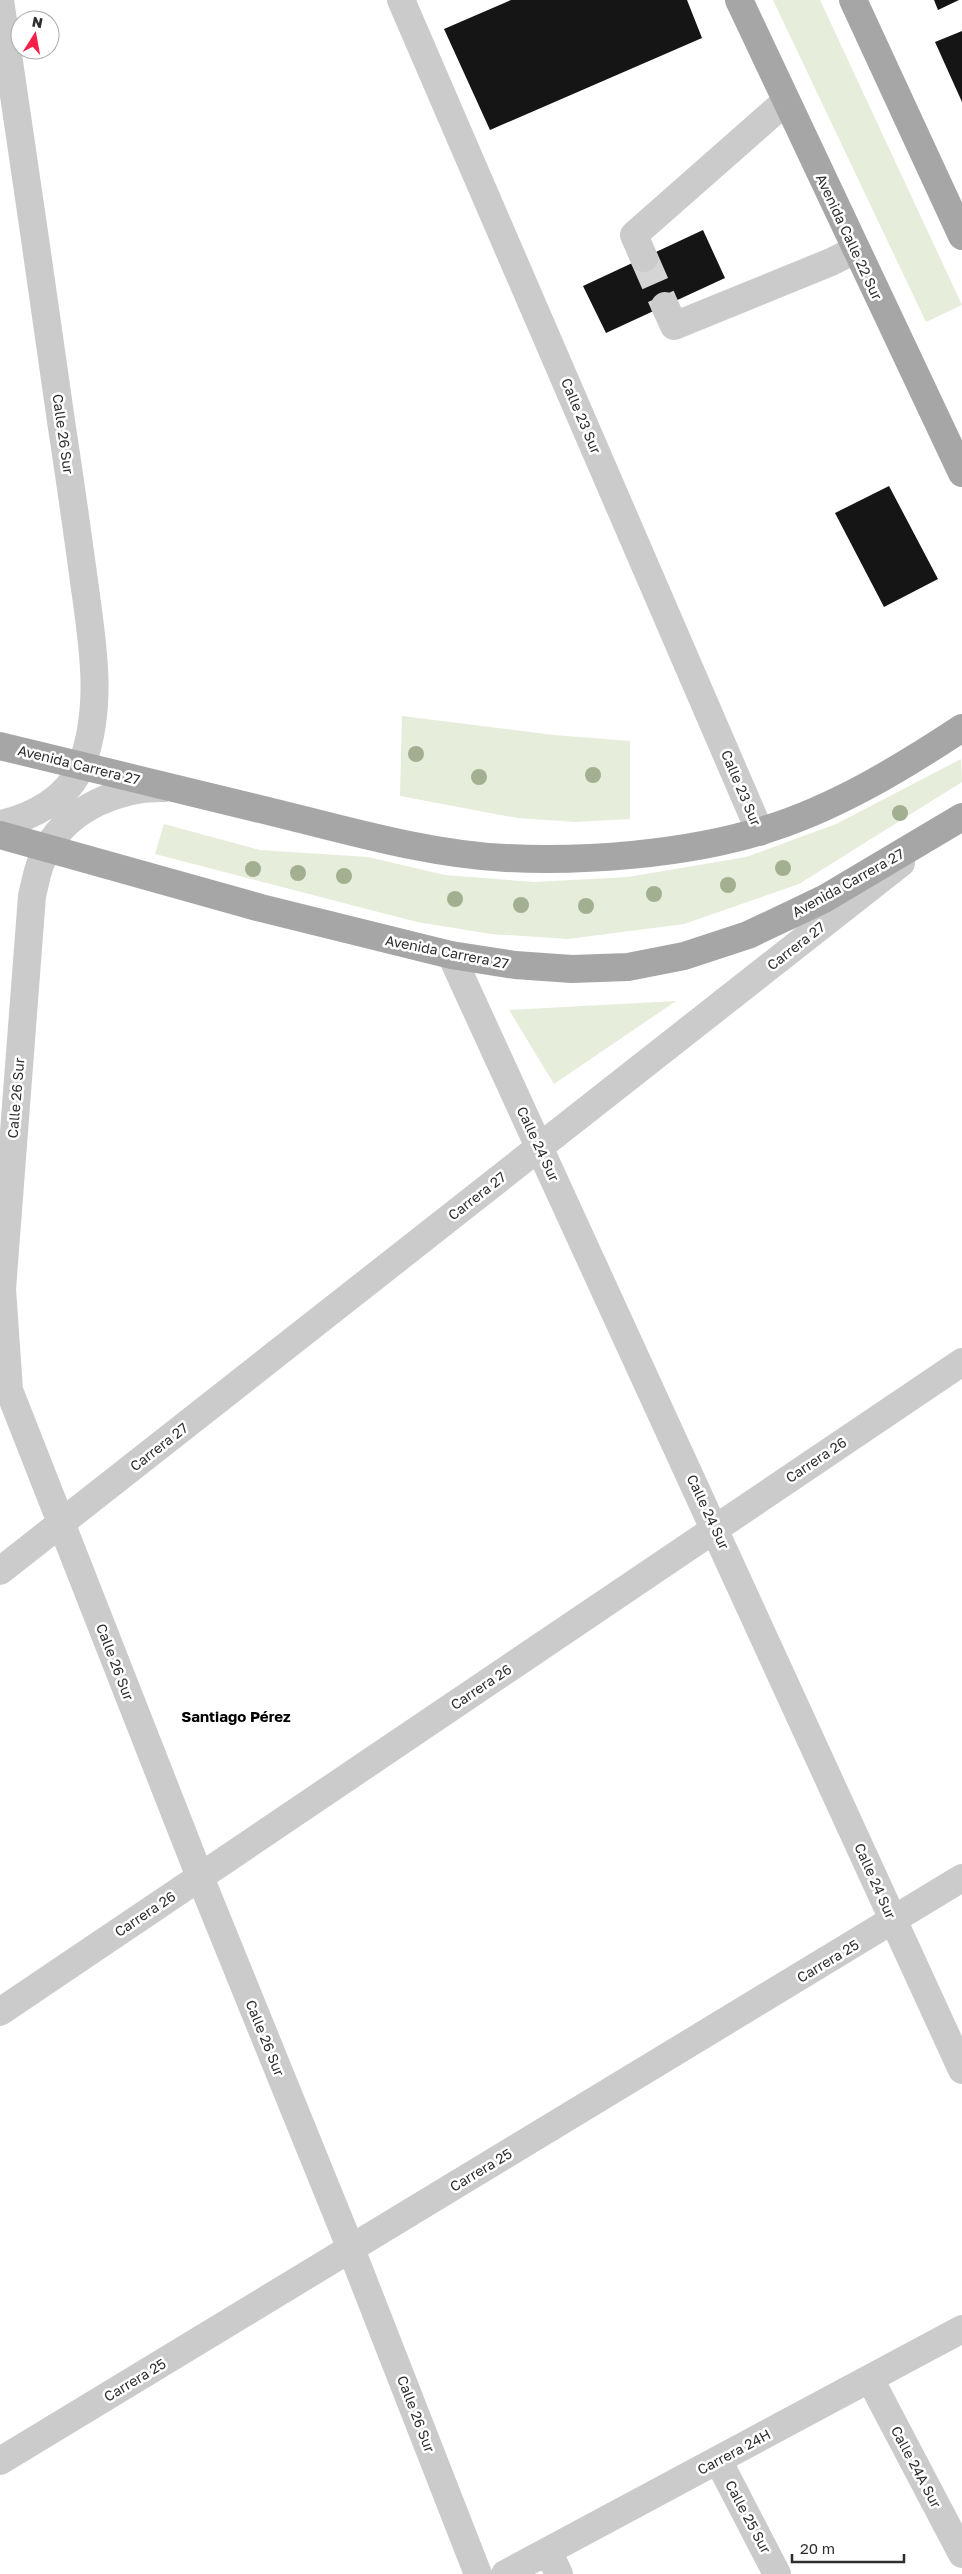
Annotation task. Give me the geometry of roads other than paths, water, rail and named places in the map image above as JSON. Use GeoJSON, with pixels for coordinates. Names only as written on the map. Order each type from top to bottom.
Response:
{"type":"FeatureCollection","features":[{"type":"Feature","properties":{"kind":"main road","name":"Avenida Calle 22 Sur"},"geometry":{"type":"LineString","coordinates":[[739,0],[785,102],[962,474]]}},
{"type":"Feature","properties":{"kind":"main road"},"geometry":{"type":"LineString","coordinates":[[853,0],[962,236]]}},
{"type":"Feature","properties":{"kind":"main road","name":"Avenida Carrera 27"},"geometry":{"type":"LineString","coordinates":[[0,746],[170,788],[430,848],[505,858],[597,858],[683,848],[760,832],[827,805],[875,781],[962,728]]}},
{"type":"Feature","properties":{"kind":"main road","name":"Avenida Carrera 27"},"geometry":{"type":"LineString","coordinates":[[0,835],[262,908],[451,955],[515,965],[572,969],[628,967],[684,956],[748,935],[824,899],[958,819]]}},
{"type":"Feature","properties":{"kind":"street","name":"Calle 26 Sur"},"geometry":{"type":"LineString","coordinates":[[0,0],[94,659],[95,698],[90,736],[81,765],[60,794],[47,806],[32,814],[0,824]]}},
{"type":"Feature","properties":{"kind":"street","name":"Calle 23 Sur"},"geometry":{"type":"LineString","coordinates":[[402,0],[760,832]]}},
{"type":"Feature","properties":{"kind":"street"},"geometry":{"type":"LineString","coordinates":[[644,258],[634,235],[785,102]]}},
{"type":"Feature","properties":{"kind":"street"},"geometry":{"type":"LineString","coordinates":[[665,306],[674,326],[832,262],[855,250]]}},
{"type":"Feature","properties":{"kind":"street","name":"Calle 26 Sur"},"geometry":{"type":"LineString","coordinates":[[170,788],[129,790],[98,802],[70,822],[48,847],[39,868],[32,896],[5,1234],[2,1289],[4,1389],[61,1524],[200,1877],[351,2249],[478,2574]]}},
{"type":"Feature","properties":{"kind":"street","name":"Carrera 27"},"geometry":{"type":"LineString","coordinates":[[0,1571],[958,819]]}},
{"type":"Feature","properties":{"kind":"street","name":"Calle 24 Sur"},"geometry":{"type":"LineString","coordinates":[[451,955],[962,2070]]}},
{"type":"Feature","properties":{"kind":"street","name":"Carrera 26"},"geometry":{"type":"LineString","coordinates":[[0,2012],[962,1362]]}},
{"type":"Feature","properties":{"kind":"street","name":"Carrera 25"},"geometry":{"type":"LineString","coordinates":[[0,2462],[894,1922],[962,1878]]}},
{"type":"Feature","properties":{"kind":"street","name":"Carrera 24H"},"geometry":{"type":"LineString","coordinates":[[505,2574],[553,2562],[718,2460],[962,2329]]}},
{"type":"Feature","properties":{"kind":"street","name":"Calle 24A Sur"},"geometry":{"type":"LineString","coordinates":[[870,2379],[962,2554]]}},
{"type":"Feature","properties":{"kind":"street","name":"Calle 25 Sur"},"geometry":{"type":"LineString","coordinates":[[718,2460],[777,2574]]}},
{"type":"Feature","properties":{"kind":"tunnel"},"geometry":{"type":"LineString","coordinates":[[644,258],[665,306]]}},
{"type":"Feature","properties":{"kind":"district","name":"Santiago Pérez"},"geometry":{"type":"Point","coordinates":[236,1717]}}]}
